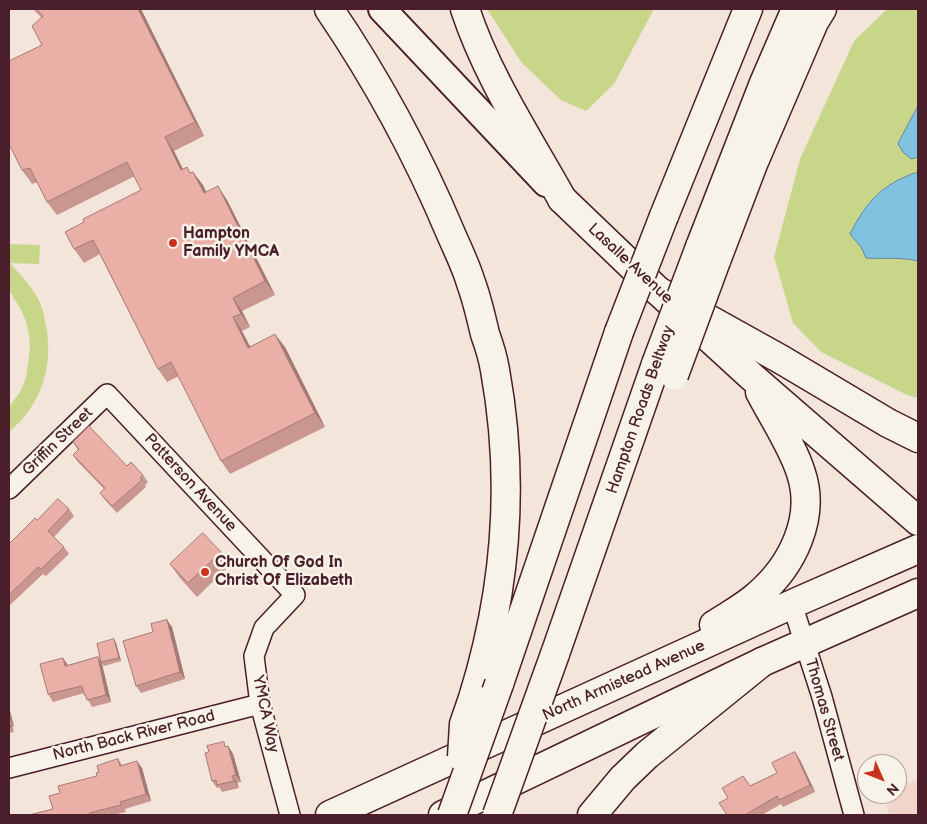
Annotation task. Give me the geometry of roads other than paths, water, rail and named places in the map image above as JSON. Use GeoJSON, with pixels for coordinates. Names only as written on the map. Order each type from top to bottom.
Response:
{"type":"FeatureCollection","features":[{"type":"Feature","properties":{"kind":"main road"},"geometry":{"type":"LineString","coordinates":[[329,9],[367,66],[415,153],[431,187],[471,283],[495,369],[505,451],[505,533],[501,576],[493,623],[464,724],[456,804]]}},
{"type":"Feature","properties":{"kind":"main road","name":"Lasalle Avenue"},"geometry":{"type":"LineString","coordinates":[[382,9],[562,199],[658,291],[752,377],[918,522]]}},
{"type":"Feature","properties":{"kind":"main road"},"geometry":{"type":"LineString","coordinates":[[465,9],[471,28],[489,67],[562,199]]}},
{"type":"Feature","properties":{"kind":"main road","name":"Hampton Roads Beltway"},"geometry":{"type":"LineString","coordinates":[[497,815],[616,482],[665,370],[708,254],[764,83],[796,9]]}},
{"type":"Feature","properties":{"kind":"main road"},"geometry":{"type":"LineString","coordinates":[[708,254],[753,164],[814,22],[822,9]]}},
{"type":"Feature","properties":{"kind":"main road"},"geometry":{"type":"LineString","coordinates":[[456,804],[619,332],[746,11]]}},
{"type":"Feature","properties":{"kind":"main road"},"geometry":{"type":"LineString","coordinates":[[658,291],[782,360],[888,423],[918,438]]}},
{"type":"Feature","properties":{"kind":"main road"},"geometry":{"type":"LineString","coordinates":[[654,668],[758,596],[787,563],[797,544],[805,514],[805,491],[801,472],[752,377]]}},
{"type":"Feature","properties":{"kind":"main road","name":"North Armistead Avenue"},"geometry":{"type":"LineString","coordinates":[[330,815],[792,604],[918,549]]}},
{"type":"Feature","properties":{"kind":"main road"},"geometry":{"type":"LineString","coordinates":[[443,815],[762,662],[918,593]]}},
{"type":"Feature","properties":{"kind":"main road"},"geometry":{"type":"LineString","coordinates":[[592,815],[623,778],[647,755],[762,662]]}},
{"type":"Feature","properties":{"kind":"street","name":"Griffin Street"},"geometry":{"type":"LineString","coordinates":[[9,489],[106,394]]}},
{"type":"Feature","properties":{"kind":"street","name":"Patterson Avenue"},"geometry":{"type":"LineString","coordinates":[[106,394],[295,595]]}},
{"type":"Feature","properties":{"kind":"street","name":"YMCA Way"},"geometry":{"type":"LineString","coordinates":[[290,815],[260,704],[254,656],[264,628],[295,595]]}},
{"type":"Feature","properties":{"kind":"street","name":"Thomas Street"},"geometry":{"type":"LineString","coordinates":[[792,604],[822,697],[854,815]]}},
{"type":"Feature","properties":{"kind":"street","name":"North Back River Road"},"geometry":{"type":"LineString","coordinates":[[9,768],[260,704]]}},
{"type":"Feature","properties":{"kind":"water"},"geometry":{"type":"Polygon","coordinates":[[[918,106],[918,157],[911,159],[898,144],[918,106]]]}},
{"type":"Feature","properties":{"kind":"water"},"geometry":{"type":"Polygon","coordinates":[[[918,172],[918,261],[866,258],[861,247],[850,234],[862,212],[885,188],[918,172]]]}},
{"type":"Feature","properties":{"kind":"place","name":"Hampton Family YMCA"},"geometry":{"type":"Point","coordinates":[173,243]}},
{"type":"Feature","properties":{"kind":"place","name":"Church Of God In Christ Of Elizabeth"},"geometry":{"type":"Point","coordinates":[205,572]}}]}
